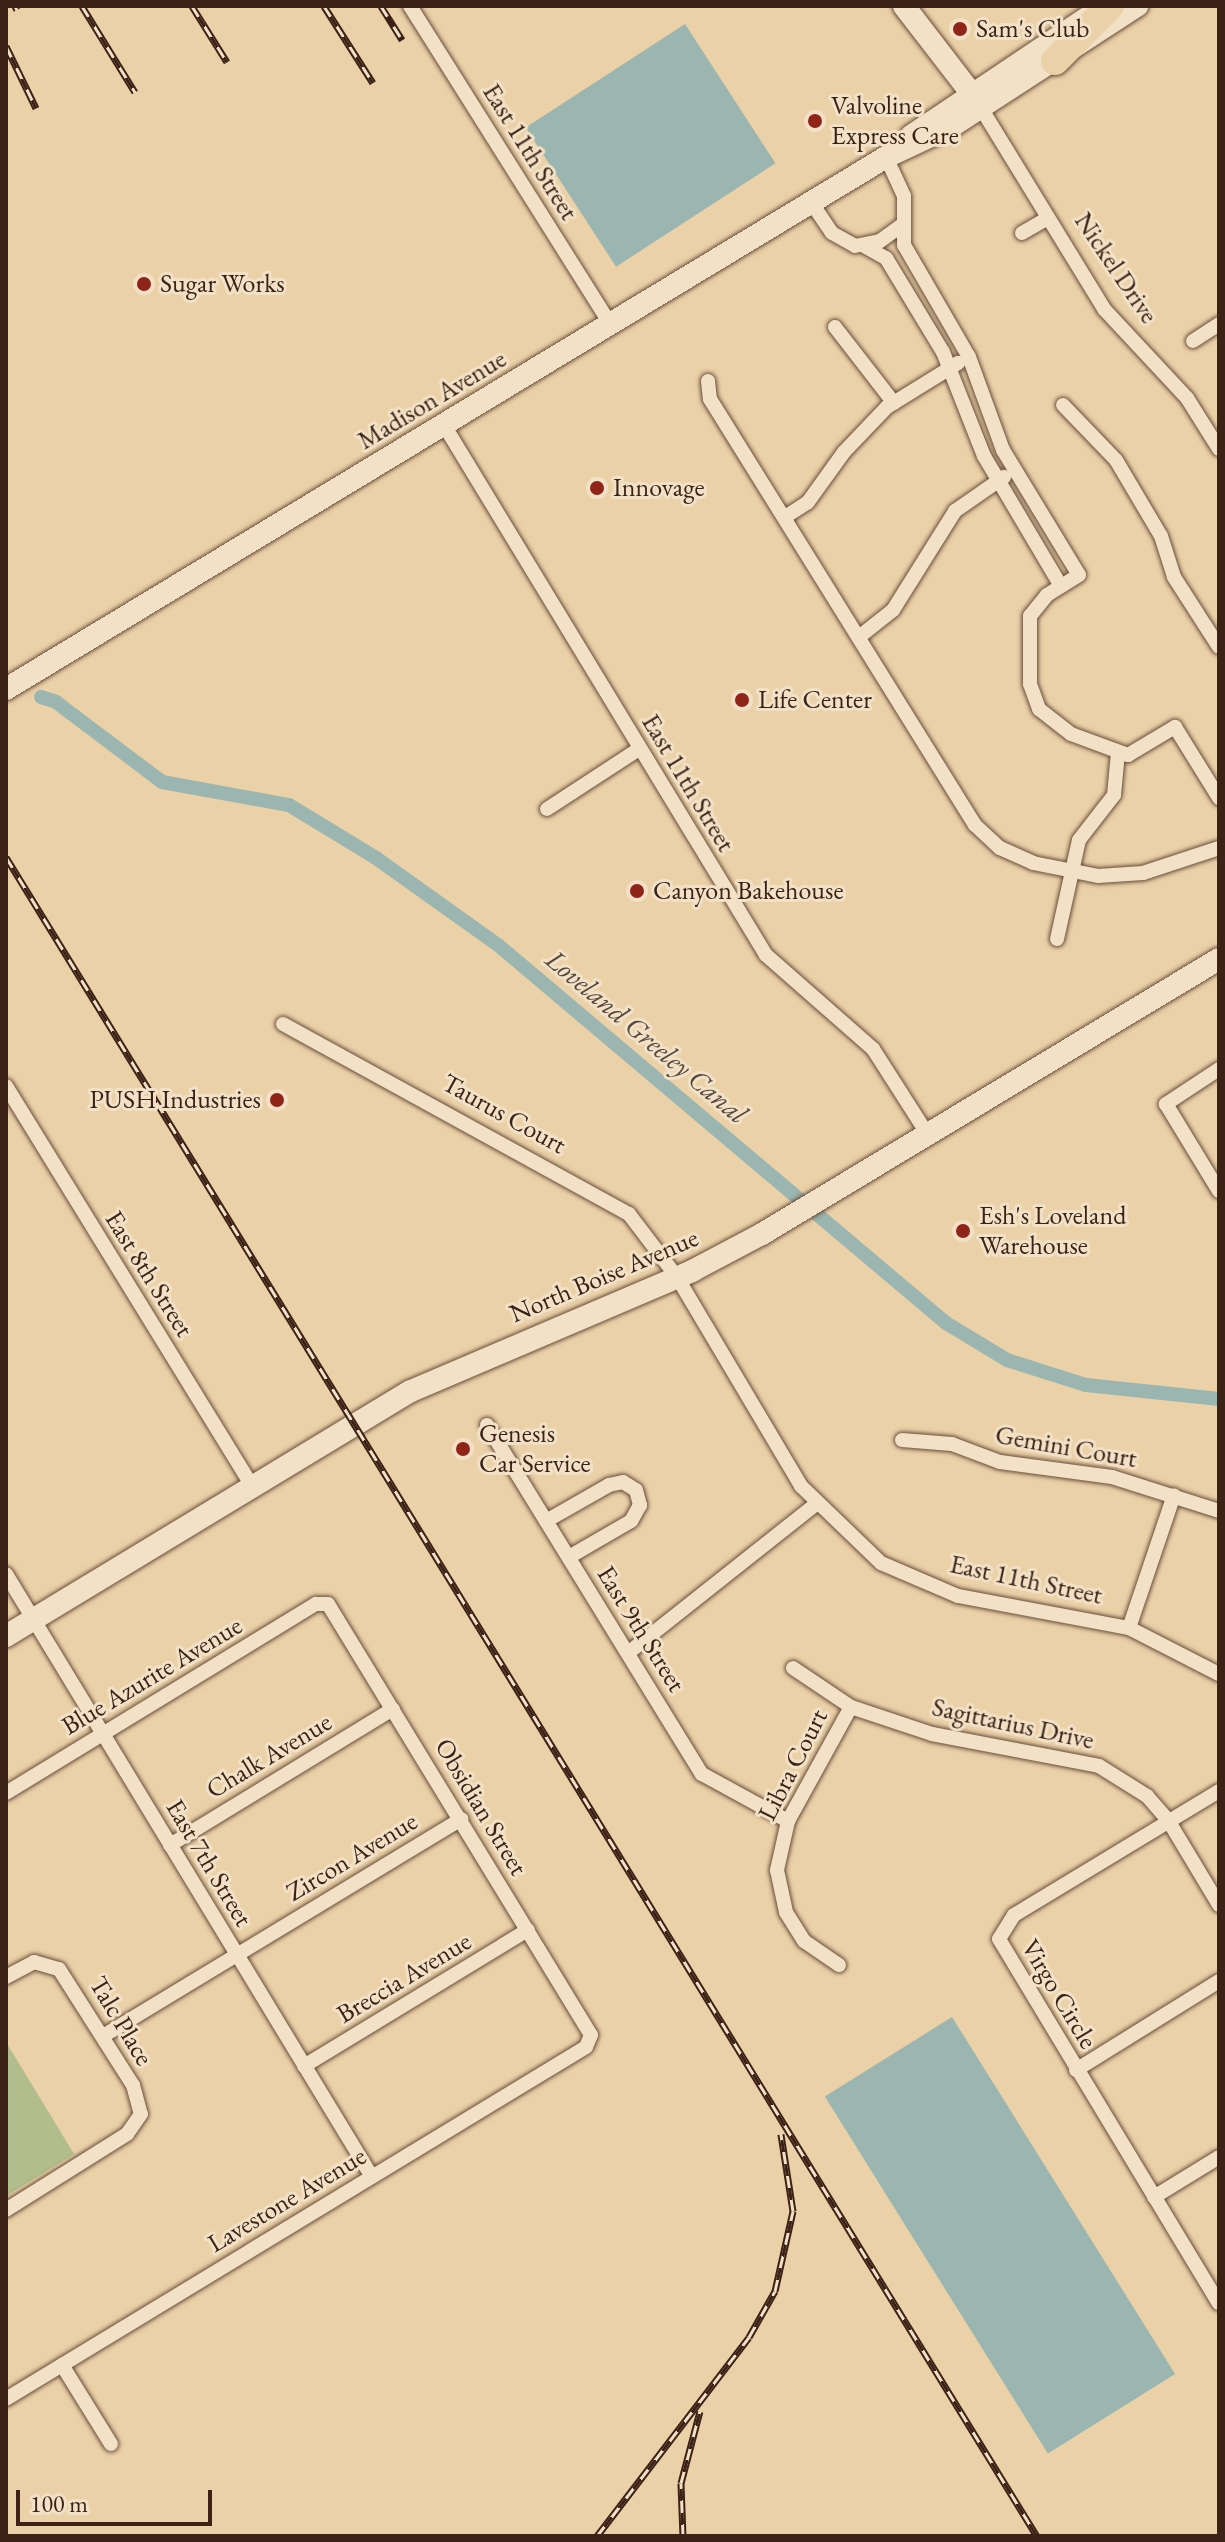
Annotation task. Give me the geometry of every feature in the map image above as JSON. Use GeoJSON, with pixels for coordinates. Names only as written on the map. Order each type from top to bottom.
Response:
{"type":"FeatureCollection","features":[{"type":"Feature","properties":{"kind":"highway"},"geometry":{"type":"LineString","coordinates":[[1062,34],[1084,6]]}},
{"type":"Feature","properties":{"kind":"highway"},"geometry":{"type":"LineString","coordinates":[[1055,61],[1107,6]]}},
{"type":"Feature","properties":{"kind":"street","name":"East 11th Street"},"geometry":{"type":"LineString","coordinates":[[410,6],[610,324]]}},
{"type":"Feature","properties":{"kind":"street","name":"Nickel Drive"},"geometry":{"type":"LineString","coordinates":[[904,6],[976,100],[1111,319],[1180,390],[1219,449]]}},
{"type":"Feature","properties":{"kind":"street","name":"Madison Avenue"},"geometry":{"type":"LineString","coordinates":[[6,689],[886,157],[976,100],[1062,34],[1107,6]]}},
{"type":"Feature","properties":{"kind":"street","name":"Madison Avenue"},"geometry":{"type":"LineString","coordinates":[[976,100],[1055,61],[1137,6]]}},
{"type":"Feature","properties":{"kind":"street"},"geometry":{"type":"LineString","coordinates":[[886,157],[904,196],[901,226],[904,245],[969,357],[1015,471],[1079,575],[1061,586],[1030,616],[1030,684],[1039,709],[1071,734],[1128,755],[1175,727],[1219,798]]}},
{"type":"Feature","properties":{"kind":"street"},"geometry":{"type":"LineString","coordinates":[[811,202],[838,239],[864,246],[886,258],[951,366],[997,482],[1061,586]]}},
{"type":"Feature","properties":{"kind":"street"},"geometry":{"type":"LineString","coordinates":[[1022,233],[1048,218]]}},
{"type":"Feature","properties":{"kind":"street"},"geometry":{"type":"LineString","coordinates":[[864,246],[901,226]]}},
{"type":"Feature","properties":{"kind":"street"},"geometry":{"type":"LineString","coordinates":[[1193,341],[1219,324]]}},
{"type":"Feature","properties":{"kind":"street"},"geometry":{"type":"LineString","coordinates":[[835,327],[894,403]]}},
{"type":"Feature","properties":{"kind":"street"},"geometry":{"type":"LineString","coordinates":[[785,517],[808,502],[844,452],[894,403],[969,357]]}},
{"type":"Feature","properties":{"kind":"street"},"geometry":{"type":"LineString","coordinates":[[708,381],[710,399],[975,825],[1000,848],[1069,873],[1143,873],[1219,848]]}},
{"type":"Feature","properties":{"kind":"street"},"geometry":{"type":"LineString","coordinates":[[1063,405],[1116,460],[1216,636]]}},
{"type":"Feature","properties":{"kind":"street","name":"East 11th Street"},"geometry":{"type":"LineString","coordinates":[[444,425],[766,955],[873,1049],[928,1135]]}},
{"type":"Feature","properties":{"kind":"street"},"geometry":{"type":"LineString","coordinates":[[859,637],[893,610],[955,511],[1015,471]]}},
{"type":"Feature","properties":{"kind":"street"},"geometry":{"type":"LineString","coordinates":[[547,809],[639,749]]}},
{"type":"Feature","properties":{"kind":"street"},"geometry":{"type":"LineString","coordinates":[[1057,939],[1069,873],[1079,840],[1114,795],[1118,753]]}},
{"type":"Feature","properties":{"kind":"street","name":"North Boise Avenue"},"geometry":{"type":"LineString","coordinates":[[6,1636],[411,1391],[677,1277],[790,1219],[1219,959]]}},
{"type":"Feature","properties":{"kind":"street","name":"Taurus Court"},"geometry":{"type":"LineString","coordinates":[[283,1024],[604,1197],[645,1231],[677,1277]]}},
{"type":"Feature","properties":{"kind":"street"},"geometry":{"type":"LineString","coordinates":[[1219,1069],[1166,1104],[1219,1191]]}},
{"type":"Feature","properties":{"kind":"street","name":"East 8th Street"},"geometry":{"type":"LineString","coordinates":[[6,1086],[252,1486]]}},
{"type":"Feature","properties":{"kind":"street","name":"East 11th Street"},"geometry":{"type":"LineString","coordinates":[[677,1277],[815,1505],[859,1545],[908,1577],[958,1596],[1129,1628],[1219,1674]]}},
{"type":"Feature","properties":{"kind":"street","name":"East 9th Street"},"geometry":{"type":"LineString","coordinates":[[487,1425],[702,1774],[788,1821]]}},
{"type":"Feature","properties":{"kind":"street","name":"Gemini Court"},"geometry":{"type":"LineString","coordinates":[[902,1440],[952,1444],[1000,1462],[1112,1477],[1219,1511]]}},
{"type":"Feature","properties":{"kind":"street"},"geometry":{"type":"LineString","coordinates":[[546,1521],[609,1485],[623,1482],[636,1490],[640,1505],[631,1521],[569,1557]]}},
{"type":"Feature","properties":{"kind":"street"},"geometry":{"type":"LineString","coordinates":[[1129,1628],[1174,1495]]}},
{"type":"Feature","properties":{"kind":"street"},"geometry":{"type":"LineString","coordinates":[[628,1653],[815,1505]]}},
{"type":"Feature","properties":{"kind":"street","name":"East 7th Street"},"geometry":{"type":"LineString","coordinates":[[6,1574],[372,2177]]}},
{"type":"Feature","properties":{"kind":"street","name":"Obsidian Street"},"geometry":{"type":"LineString","coordinates":[[325,1603],[461,1819],[590,2040]]}},
{"type":"Feature","properties":{"kind":"street","name":"Blue Azurite Avenue"},"geometry":{"type":"LineString","coordinates":[[6,1793],[325,1603]]}},
{"type":"Feature","properties":{"kind":"street","name":"Sagittarius Drive"},"geometry":{"type":"LineString","coordinates":[[793,1668],[851,1707],[932,1734],[1099,1766],[1147,1796],[1168,1820],[1219,1905]]}},
{"type":"Feature","properties":{"kind":"street","name":"Libra Court"},"geometry":{"type":"LineString","coordinates":[[839,1965],[804,1941],[782,1903],[777,1870],[788,1821],[851,1707]]}},
{"type":"Feature","properties":{"kind":"street","name":"Chalk Avenue"},"geometry":{"type":"LineString","coordinates":[[170,1845],[393,1709]]}},
{"type":"Feature","properties":{"kind":"street","name":"Virgo Circle"},"geometry":{"type":"LineString","coordinates":[[1219,1791],[1014,1915],[1000,1931],[1006,1955],[1219,2303]]}},
{"type":"Feature","properties":{"kind":"street","name":"Zircon Avenue"},"geometry":{"type":"LineString","coordinates":[[103,2036],[461,1819]]}},
{"type":"Feature","properties":{"kind":"street","name":"Breccia Avenue"},"geometry":{"type":"LineString","coordinates":[[304,2066],[528,1930]]}},
{"type":"Feature","properties":{"kind":"street","name":"Talc Place"},"geometry":{"type":"LineString","coordinates":[[6,1977],[47,1961],[68,1978],[139,2098],[141,2114],[127,2134],[6,2210]]}},
{"type":"Feature","properties":{"kind":"street"},"geometry":{"type":"LineString","coordinates":[[1076,2070],[1219,1981]]}},
{"type":"Feature","properties":{"kind":"street","name":"Lavestone Avenue"},"geometry":{"type":"LineString","coordinates":[[6,2399],[372,2177],[590,2040]]}},
{"type":"Feature","properties":{"kind":"street"},"geometry":{"type":"LineString","coordinates":[[1154,2197],[1219,2157]]}},
{"type":"Feature","properties":{"kind":"street"},"geometry":{"type":"LineString","coordinates":[[62,2365],[111,2444]]}},
{"type":"Feature","properties":{"kind":"green space"},"geometry":{"type":"Polygon","coordinates":[[[6,2042],[74,2154],[6,2196],[6,2042]]]}},
{"type":"Feature","properties":{"kind":"water"},"geometry":{"type":"Polygon","coordinates":[[[685,24],[775,163],[616,267],[526,127],[685,24]]]}},
{"type":"Feature","properties":{"kind":"water"},"geometry":{"type":"Polygon","coordinates":[[[952,2017],[1175,2374],[1048,2454],[825,2096],[952,2017]]]}},
{"type":"Feature","properties":{"kind":"waterway","name":"Loveland Greeley Canal"},"geometry":{"type":"LineString","coordinates":[[41,697],[56,702],[162,782],[289,805],[376,858],[498,945],[946,1323],[1007,1360],[1086,1385],[1219,1399]]}},
{"type":"Feature","properties":{"kind":"railway"},"geometry":{"type":"LineString","coordinates":[[15,6],[17,10]]}},
{"type":"Feature","properties":{"kind":"railway"},"geometry":{"type":"LineString","coordinates":[[82,6],[135,92]]}},
{"type":"Feature","properties":{"kind":"railway"},"geometry":{"type":"LineString","coordinates":[[192,6],[227,62]]}},
{"type":"Feature","properties":{"kind":"railway"},"geometry":{"type":"LineString","coordinates":[[324,6],[373,83]]}},
{"type":"Feature","properties":{"kind":"railway"},"geometry":{"type":"LineString","coordinates":[[381,6],[402,40]]}},
{"type":"Feature","properties":{"kind":"railway"},"geometry":{"type":"LineString","coordinates":[[6,46],[36,108]]}},
{"type":"Feature","properties":{"kind":"railway"},"geometry":{"type":"LineString","coordinates":[[6,857],[1037,2536]]}},
{"type":"Feature","properties":{"kind":"railway"},"geometry":{"type":"LineString","coordinates":[[597,2536],[749,2337],[775,2291],[793,2211],[781,2134]]}},
{"type":"Feature","properties":{"kind":"railway"},"geometry":{"type":"LineString","coordinates":[[683,2536],[681,2483],[700,2411]]}},
{"type":"Feature","properties":{"kind":"place","name":"Sam's Club"},"geometry":{"type":"Point","coordinates":[960,29]}},
{"type":"Feature","properties":{"kind":"place","name":"Valvoline Express Care"},"geometry":{"type":"Point","coordinates":[815,121]}},
{"type":"Feature","properties":{"kind":"place","name":"Sugar Works"},"geometry":{"type":"Point","coordinates":[144,284]}},
{"type":"Feature","properties":{"kind":"place","name":"Innovage"},"geometry":{"type":"Point","coordinates":[597,488]}},
{"type":"Feature","properties":{"kind":"place","name":"Life Center"},"geometry":{"type":"Point","coordinates":[742,700]}},
{"type":"Feature","properties":{"kind":"place","name":"Canyon Bakehouse"},"geometry":{"type":"Point","coordinates":[637,891]}},
{"type":"Feature","properties":{"kind":"place","name":"PUSH Industries"},"geometry":{"type":"Point","coordinates":[277,1100]}},
{"type":"Feature","properties":{"kind":"place","name":"Esh's Loveland Warehouse"},"geometry":{"type":"Point","coordinates":[963,1231]}},
{"type":"Feature","properties":{"kind":"place","name":"Genesis Car Service"},"geometry":{"type":"Point","coordinates":[463,1449]}}]}
